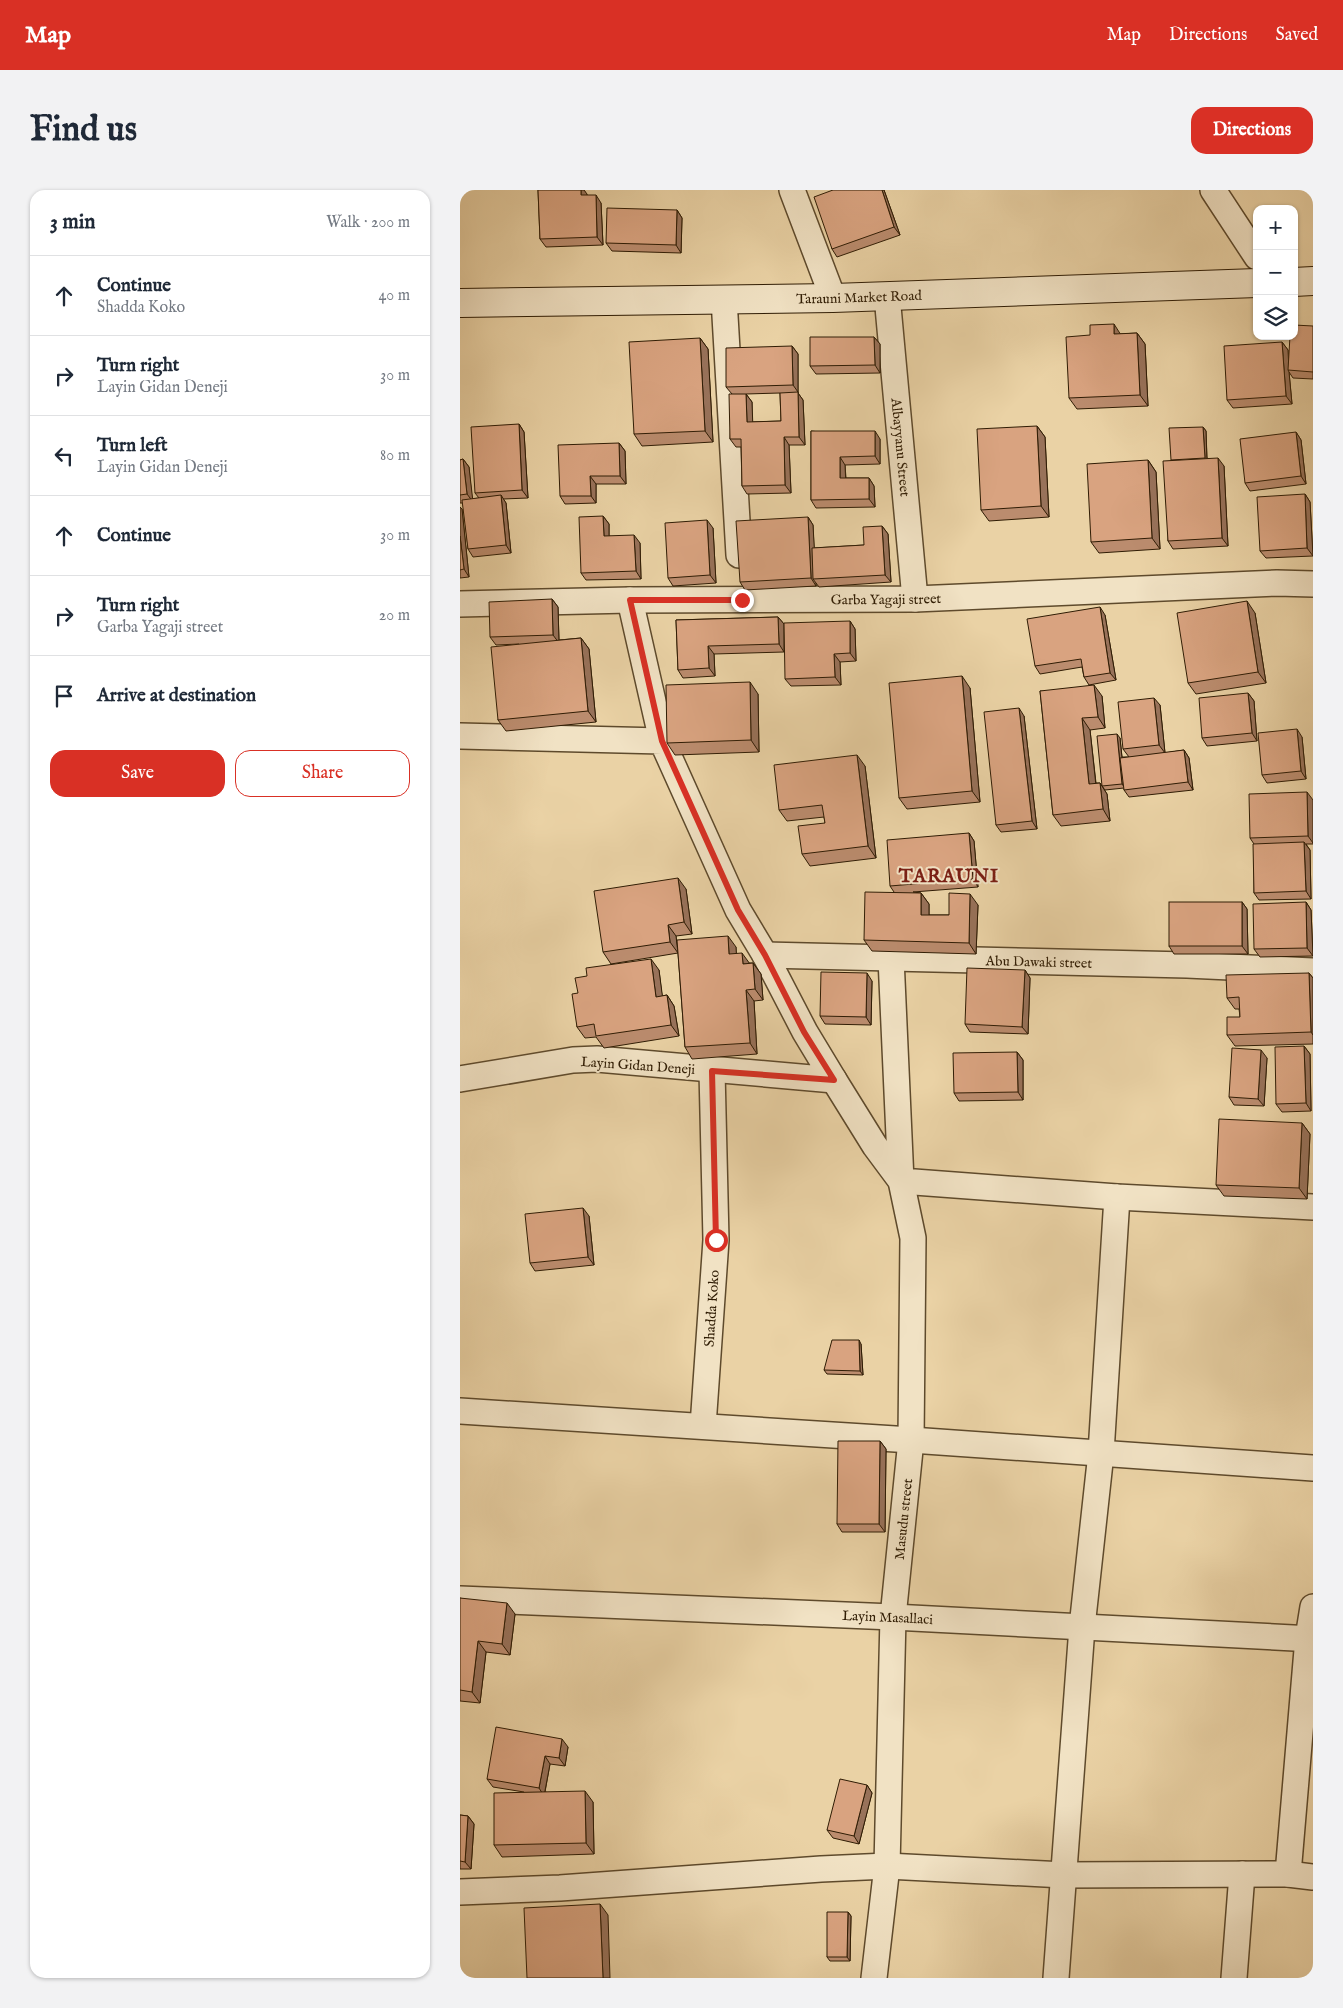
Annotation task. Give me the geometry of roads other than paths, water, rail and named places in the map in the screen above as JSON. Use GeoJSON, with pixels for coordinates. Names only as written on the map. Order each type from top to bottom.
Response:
{"type":"FeatureCollection","features":[{"type":"Feature","properties":{"kind":"street"},"geometry":{"type":"LineString","coordinates":[[792,190],[833,298]]}},
{"type":"Feature","properties":{"kind":"street"},"geometry":{"type":"LineString","coordinates":[[1213,190],[1253,251]]}},
{"type":"Feature","properties":{"kind":"street"},"geometry":{"type":"LineString","coordinates":[[1298,282],[1313,281]]}},
{"type":"Feature","properties":{"kind":"street","name":"Tarauni Market Road"},"geometry":{"type":"LineString","coordinates":[[460,302],[833,298],[1253,283]]}},
{"type":"Feature","properties":{"kind":"street","name":"Albayyanu Street"},"geometry":{"type":"LineString","coordinates":[[887,296],[915,599]]}},
{"type":"Feature","properties":{"kind":"street"},"geometry":{"type":"LineString","coordinates":[[724,299],[742,600]]}},
{"type":"Feature","properties":{"kind":"street","name":"Garba Yagaji street"},"geometry":{"type":"LineString","coordinates":[[460,604],[630,600],[915,599],[1277,583],[1313,584]]}},
{"type":"Feature","properties":{"kind":"street"},"geometry":{"type":"LineString","coordinates":[[630,600],[662,741],[738,910],[765,955],[804,1032],[834,1080]]}},
{"type":"Feature","properties":{"kind":"street"},"geometry":{"type":"LineString","coordinates":[[460,736],[662,741]]}},
{"type":"Feature","properties":{"kind":"street","name":"Abu Dawaki street"},"geometry":{"type":"LineString","coordinates":[[765,955],[1187,965],[1313,971]]}},
{"type":"Feature","properties":{"kind":"street"},"geometry":{"type":"LineString","coordinates":[[891,958],[901,1181],[1116,1197],[1313,1207]]}},
{"type":"Feature","properties":{"kind":"street","name":"Layin Gidan Deneji"},"geometry":{"type":"LineString","coordinates":[[460,1079],[573,1060],[597,1059],[712,1071],[834,1080]]}},
{"type":"Feature","properties":{"kind":"street","name":"Shadda Koko"},"geometry":{"type":"LineString","coordinates":[[703,1426],[716,1240],[712,1071]]}},
{"type":"Feature","properties":{"kind":"street","name":"Masudu street"},"geometry":{"type":"LineString","coordinates":[[834,1080],[874,1146],[901,1181],[913,1238],[911,1440],[893,1618],[887,1866],[874,1978]]}},
{"type":"Feature","properties":{"kind":"street"},"geometry":{"type":"LineString","coordinates":[[1056,1978],[1082,1627],[1101,1453],[1116,1197]]}},
{"type":"Feature","properties":{"kind":"street"},"geometry":{"type":"LineString","coordinates":[[460,1411],[1313,1468]]}},
{"type":"Feature","properties":{"kind":"street","name":"Layin Masallaci"},"geometry":{"type":"LineString","coordinates":[[460,1599],[1311,1638]]}},
{"type":"Feature","properties":{"kind":"street"},"geometry":{"type":"LineString","coordinates":[[1288,1874],[1313,1607]]}},
{"type":"Feature","properties":{"kind":"street"},"geometry":{"type":"LineString","coordinates":[[460,1892],[560,1888],[887,1866],[1064,1875],[1288,1874],[1313,1877]]}},
{"type":"Feature","properties":{"kind":"street"},"geometry":{"type":"LineString","coordinates":[[1234,1978],[1242,1874]]}},
{"type":"Feature","properties":{"kind":"district","name":"TARAUNI"},"geometry":{"type":"Point","coordinates":[949,875]}}]}
